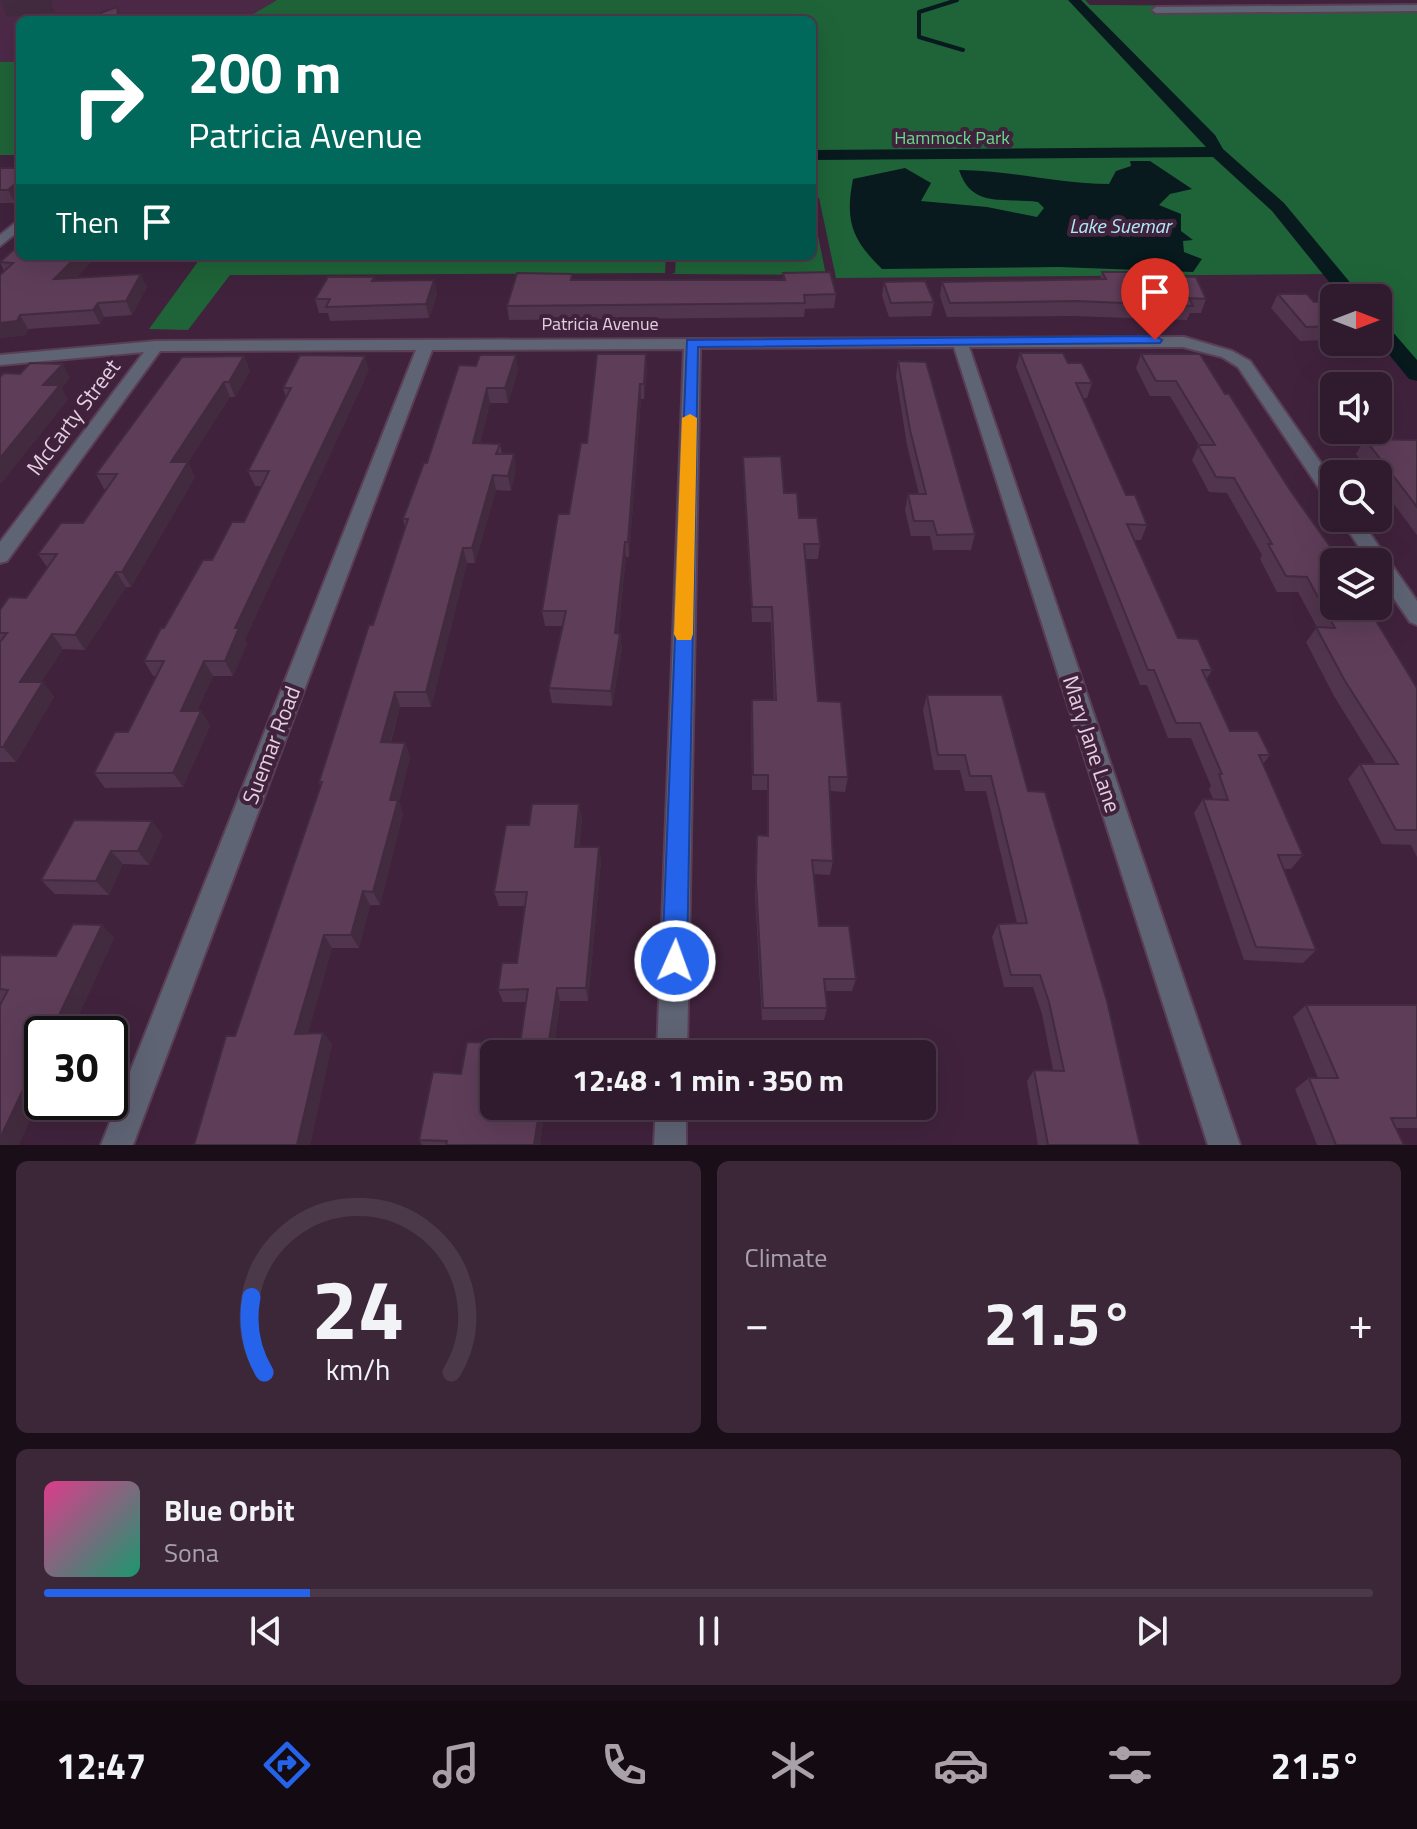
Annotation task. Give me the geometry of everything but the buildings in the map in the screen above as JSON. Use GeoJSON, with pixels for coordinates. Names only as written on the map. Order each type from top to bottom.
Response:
{"type":"FeatureCollection","features":[{"type":"Feature","properties":{"kind":"street"},"geometry":{"type":"LineString","coordinates":[[1223,0],[1233,7]]}},
{"type":"Feature","properties":{"kind":"street"},"geometry":{"type":"LineString","coordinates":[[1156,10],[1233,7],[1417,8]]}},
{"type":"Feature","properties":{"kind":"street"},"geometry":{"type":"LineString","coordinates":[[0,242],[16,225]]}},
{"type":"Feature","properties":{"kind":"street","name":"Mary Jane Lane"},"geometry":{"type":"LineString","coordinates":[[960,342],[1224,1145]]}},
{"type":"Feature","properties":{"kind":"street","name":"Patricia Avenue"},"geometry":{"type":"LineString","coordinates":[[0,360],[156,346],[1184,342],[1227,354],[1244,364],[1320,475]]}},
{"type":"Feature","properties":{"kind":"street"},"geometry":{"type":"LineString","coordinates":[[672,1040],[692,343]]}},
{"type":"Feature","properties":{"kind":"street","name":"Suemar Road"},"geometry":{"type":"LineString","coordinates":[[117,1145],[426,345]]}},
{"type":"Feature","properties":{"kind":"street","name":"McCarty Street"},"geometry":{"type":"LineString","coordinates":[[0,556],[156,346]]}},
{"type":"Feature","properties":{"kind":"street"},"geometry":{"type":"LineString","coordinates":[[1359,532],[1417,617]]}},
{"type":"Feature","properties":{"kind":"street"},"geometry":{"type":"LineString","coordinates":[[670,1145],[671,1120]]}},
{"type":"Feature","properties":{"kind":"shaded area"},"geometry":{"type":"Polygon","coordinates":[[[0,0],[277,0],[247,16],[16,16],[16,62],[0,62],[0,0]]]}},
{"type":"Feature","properties":{"kind":"green space","name":"Hammock Park"},"geometry":{"type":"Polygon","coordinates":[[[277,0],[1085,0],[1090,5],[1417,7],[1417,380],[1392,351],[1392,284],[1335,284],[1327,274],[836,278],[819,198],[816,198],[816,16],[247,16],[277,0]]]}},
{"type":"Feature","properties":{"kind":"green space"},"geometry":{"type":"Polygon","coordinates":[[[0,62],[16,62],[16,155],[0,155],[0,62]]]}},
{"type":"Feature","properties":{"kind":"green space"},"geometry":{"type":"Polygon","coordinates":[[[816,226],[826,275],[671,274],[675,273],[676,260],[816,260],[816,226]]]}},
{"type":"Feature","properties":{"kind":"green space"},"geometry":{"type":"Polygon","coordinates":[[[199,260],[666,260],[665,273],[230,275],[188,330],[149,329],[199,260]]]}},
{"type":"Feature","properties":{"kind":"water","name":"Lake Suemar"},"geometry":{"type":"Polygon","coordinates":[[[1130,161],[1150,161],[1192,189],[1170,194],[1159,205],[1181,214],[1181,231],[1193,240],[1183,241],[1184,252],[1202,259],[1193,272],[1059,267],[882,269],[863,248],[850,218],[853,179],[905,168],[931,183],[921,201],[987,207],[1037,217],[1044,208],[1038,202],[980,196],[972,191],[959,170],[1109,184],[1116,171],[1131,166],[1130,161]]]}},
{"type":"Feature","properties":{"kind":"waterway"},"geometry":{"type":"LineString","coordinates":[[957,0],[919,12],[919,37],[963,50]]}},
{"type":"Feature","properties":{"kind":"waterway"},"geometry":{"type":"LineString","coordinates":[[1074,0],[1209,138],[1217,152]]}},
{"type":"Feature","properties":{"kind":"waterway"},"geometry":{"type":"LineString","coordinates":[[816,155],[1217,152]]}},
{"type":"Feature","properties":{"kind":"waterway"},"geometry":{"type":"LineString","coordinates":[[1217,152],[1278,207],[1341,284]]}},
{"type":"Feature","properties":{"kind":"waterway"},"geometry":{"type":"LineString","coordinates":[[1392,344],[1417,374]]}},
{"type":"Feature","properties":{"kind":"slow traffic"},"geometry":{"type":"LineString","coordinates":[[684,634],[690,418]]}},
{"type":"Feature","properties":{"kind":"route"},"geometry":{"type":"LineString","coordinates":[[675,961],[692,343],[1155,340]]}}]}
